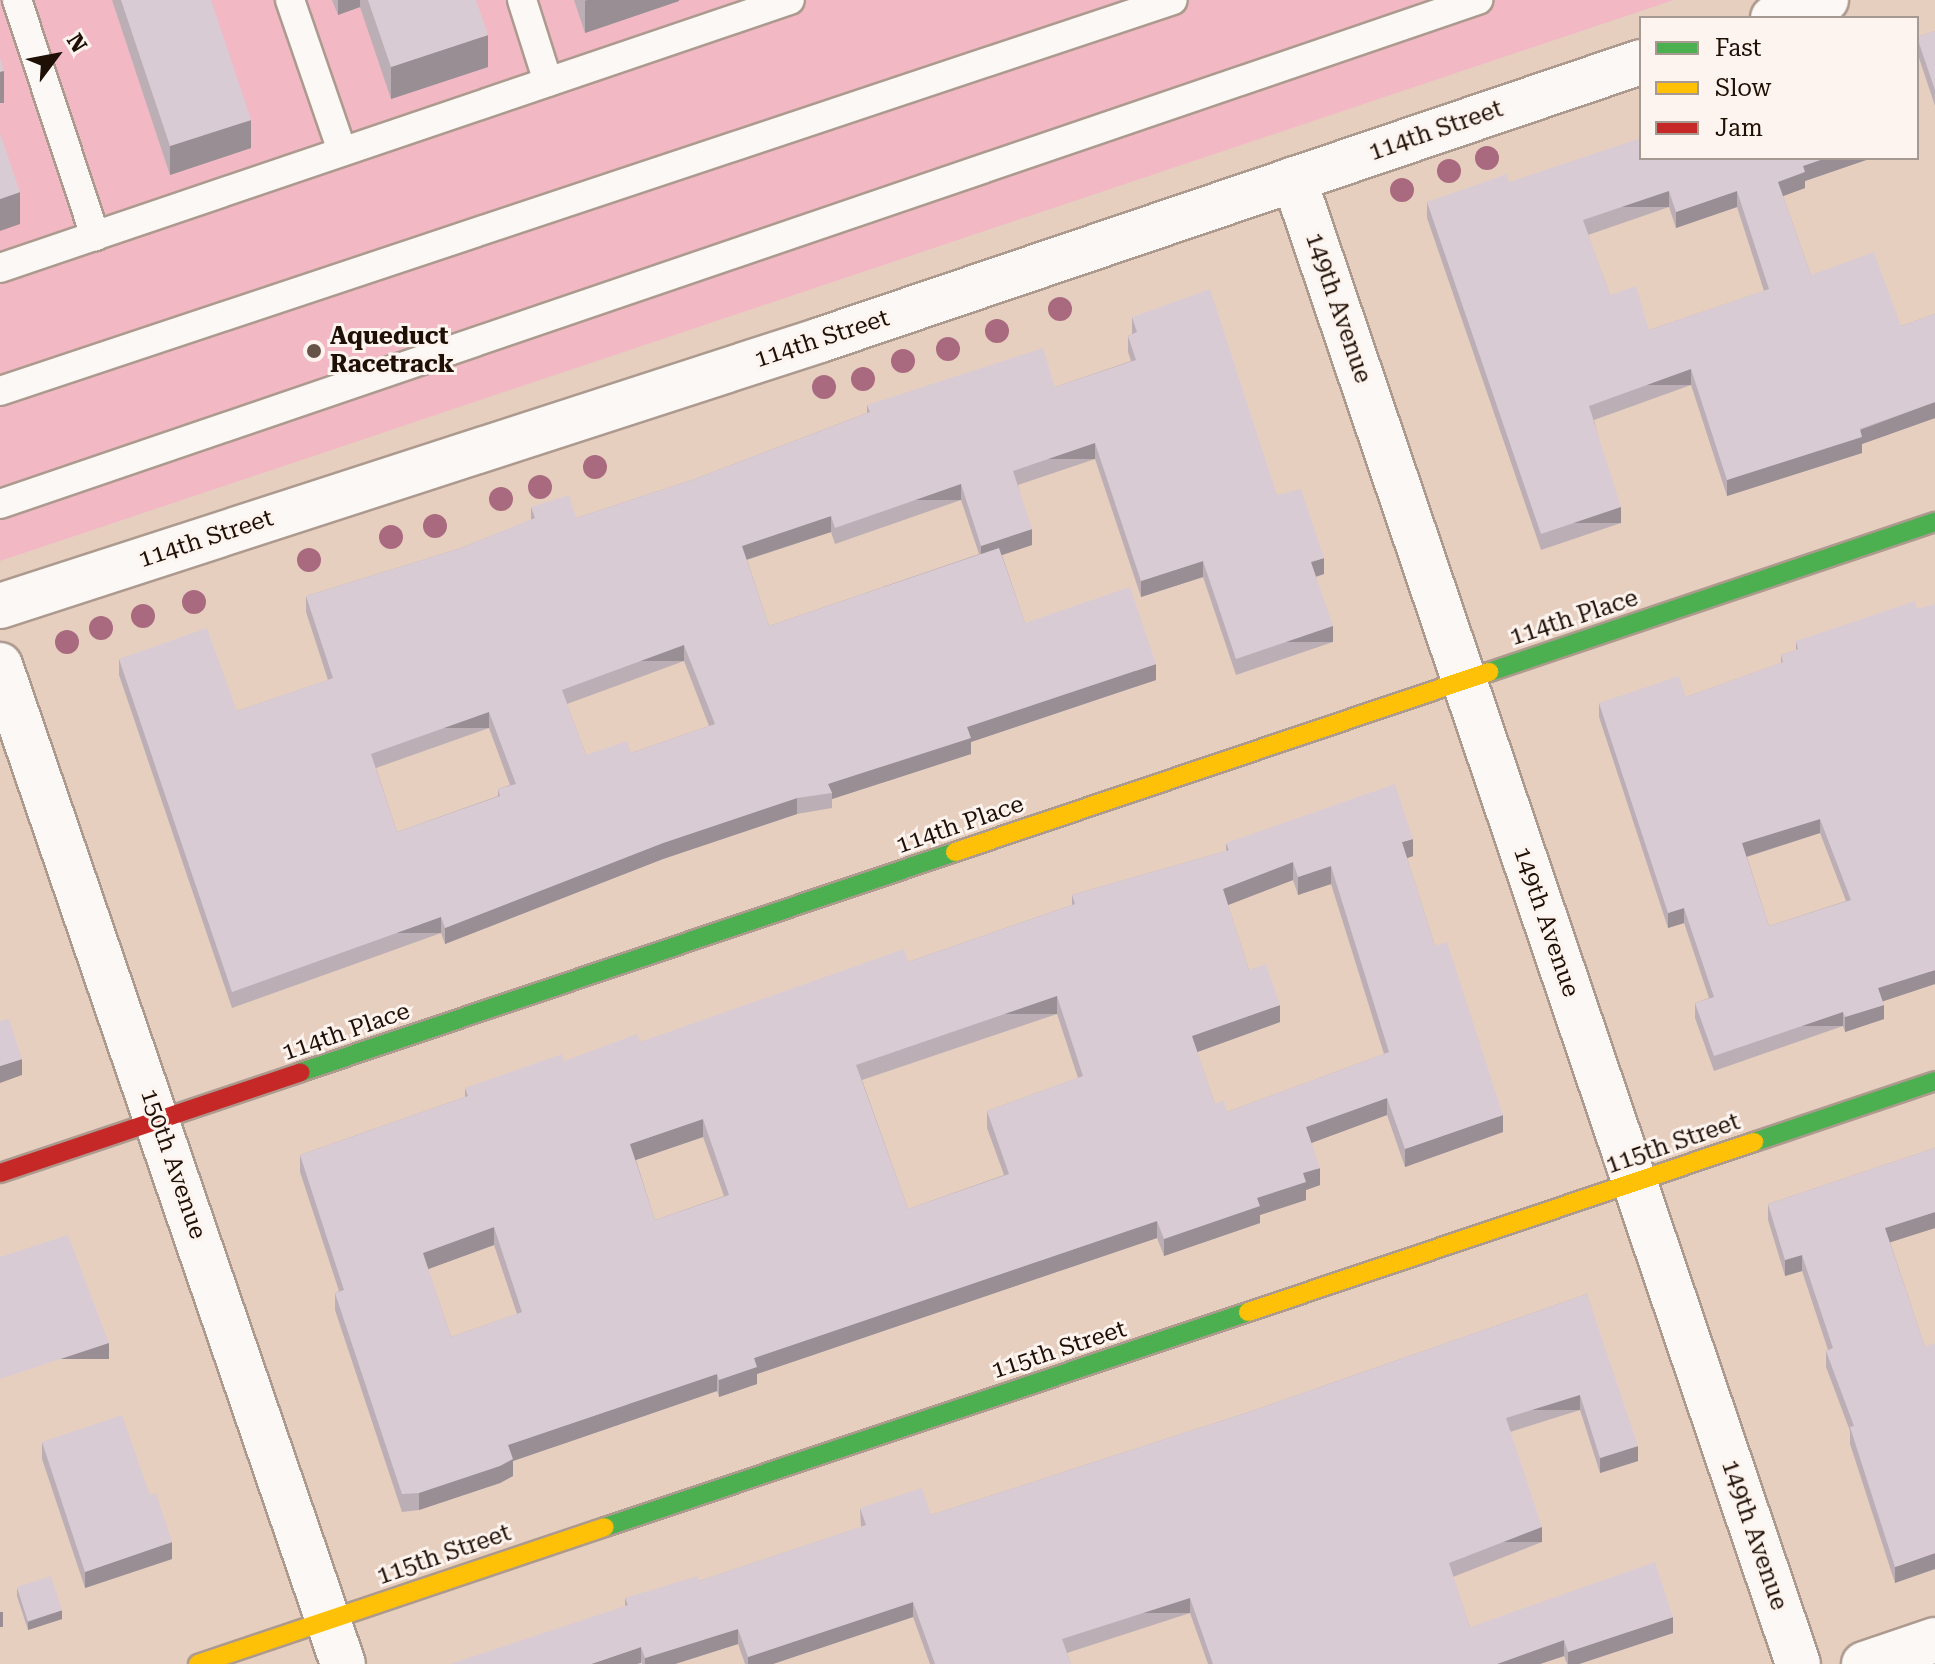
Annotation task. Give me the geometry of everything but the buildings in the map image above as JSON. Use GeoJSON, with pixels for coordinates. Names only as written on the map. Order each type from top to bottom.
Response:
{"type":"FeatureCollection","features":[{"type":"Feature","properties":{"kind":"street"},"geometry":{"type":"LineString","coordinates":[[1779,16],[1826,0]]}},
{"type":"Feature","properties":{"kind":"street","name":"114th Street"},"geometry":{"type":"LineString","coordinates":[[0,606],[820,340],[1639,63]]}},
{"type":"Feature","properties":{"kind":"street","name":"149th Avenue"},"geometry":{"type":"LineString","coordinates":[[1294,179],[1798,1664]]}},
{"type":"Feature","properties":{"kind":"street","name":"114th Place"},"geometry":{"type":"LineString","coordinates":[[0,1173],[1935,522]]}},
{"type":"Feature","properties":{"kind":"street","name":"150th Avenue"},"geometry":{"type":"LineString","coordinates":[[0,665],[343,1664]]}},
{"type":"Feature","properties":{"kind":"street","name":"115th Street"},"geometry":{"type":"LineString","coordinates":[[198,1664],[1935,1081]]}},
{"type":"Feature","properties":{"kind":"street"},"geometry":{"type":"LineString","coordinates":[[1864,1664],[1935,1640]]}},
{"type":"Feature","properties":{"kind":"lane"},"geometry":{"type":"LineString","coordinates":[[17,0],[95,236]]}},
{"type":"Feature","properties":{"kind":"lane"},"geometry":{"type":"LineString","coordinates":[[290,0],[342,151]]}},
{"type":"Feature","properties":{"kind":"lane"},"geometry":{"type":"LineString","coordinates":[[522,0],[548,82]]}},
{"type":"Feature","properties":{"kind":"lane"},"geometry":{"type":"LineString","coordinates":[[0,268],[548,82],[737,9],[790,0]]}},
{"type":"Feature","properties":{"kind":"lane"},"geometry":{"type":"LineString","coordinates":[[0,391],[1173,0]]}},
{"type":"Feature","properties":{"kind":"lane"},"geometry":{"type":"LineString","coordinates":[[0,504],[1478,0]]}},
{"type":"Feature","properties":{"kind":"shaded area","name":"Aqueduct Racetrack"},"geometry":{"type":"Polygon","coordinates":[[[0,0],[1674,0],[0,561],[0,0]]]}},
{"type":"Feature","properties":{"kind":"traffic: fast"},"geometry":{"type":"LineString","coordinates":[[1489,672],[1935,522]]}},
{"type":"Feature","properties":{"kind":"traffic: fast"},"geometry":{"type":"LineString","coordinates":[[301,1072],[955,852]]}},
{"type":"Feature","properties":{"kind":"traffic: fast"},"geometry":{"type":"LineString","coordinates":[[1754,1142],[1935,1081]]}},
{"type":"Feature","properties":{"kind":"traffic: fast"},"geometry":{"type":"LineString","coordinates":[[605,1527],[1248,1312]]}},
{"type":"Feature","properties":{"kind":"traffic: slow"},"geometry":{"type":"LineString","coordinates":[[955,852],[1489,672]]}},
{"type":"Feature","properties":{"kind":"traffic: slow"},"geometry":{"type":"LineString","coordinates":[[1248,1312],[1754,1142]]}},
{"type":"Feature","properties":{"kind":"traffic: slow"},"geometry":{"type":"LineString","coordinates":[[198,1664],[605,1527]]}},
{"type":"Feature","properties":{"kind":"traffic: jam"},"geometry":{"type":"LineString","coordinates":[[0,1173],[301,1072]]}},
{"type":"Feature","properties":{"kind":"place","name":"Aqueduct Racetrack"},"geometry":{"type":"Point","coordinates":[314,351]}}]}
